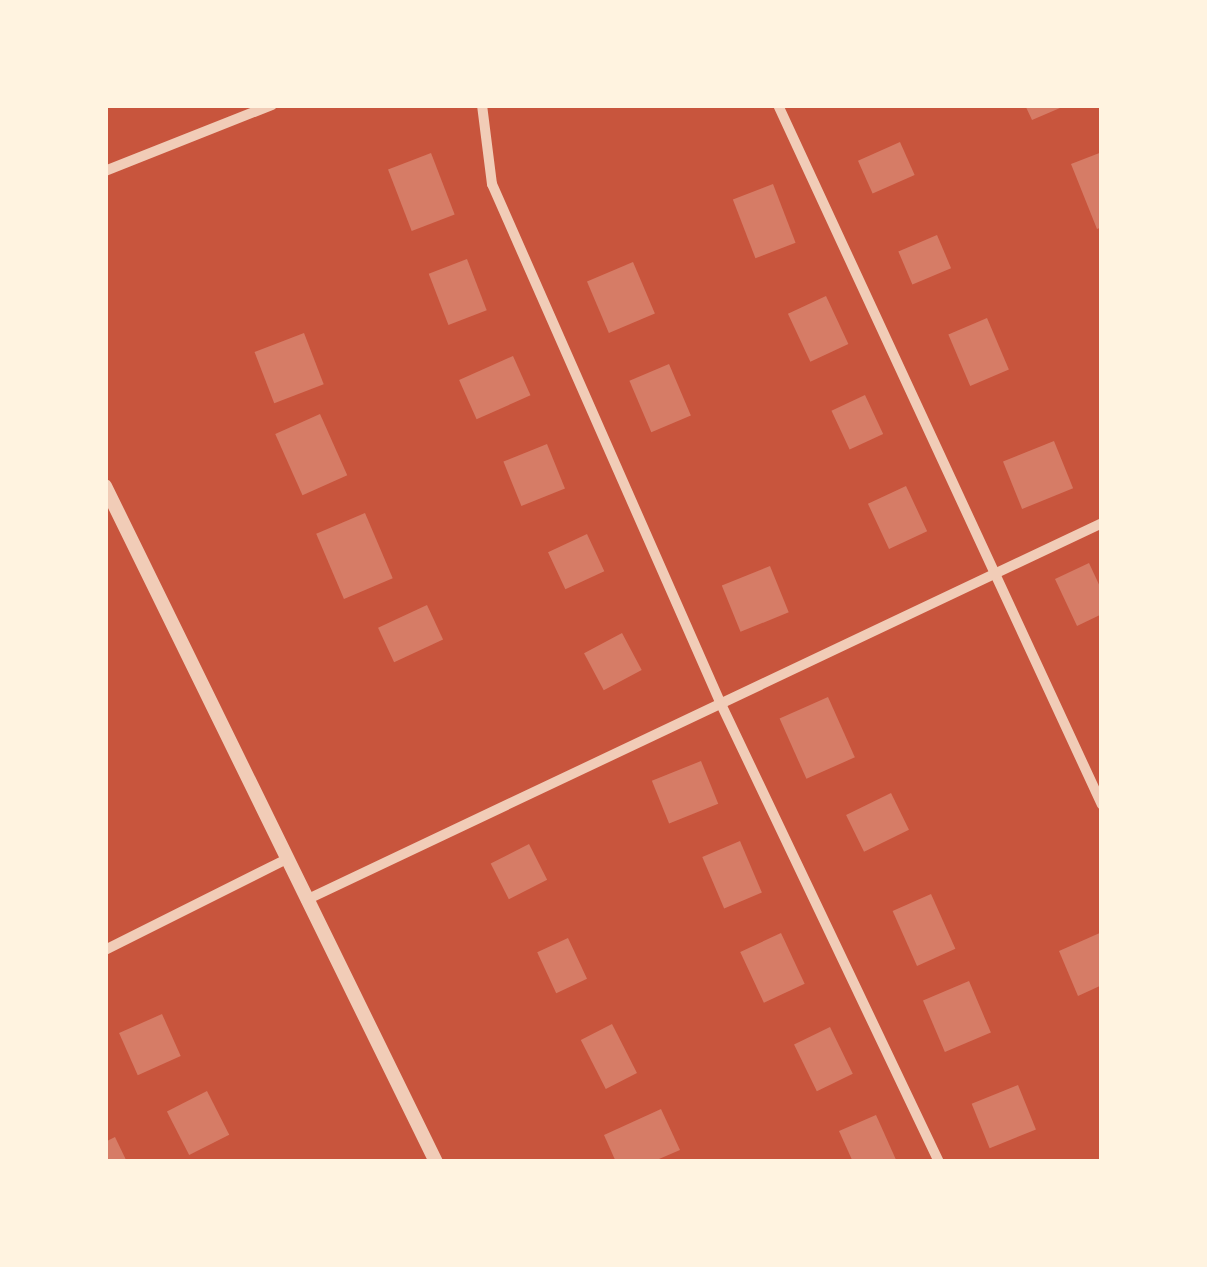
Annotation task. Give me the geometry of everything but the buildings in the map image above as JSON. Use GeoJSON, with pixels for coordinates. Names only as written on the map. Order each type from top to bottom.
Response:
{"type":"FeatureCollection","features":[{"type":"Feature","properties":{"kind":"street"},"geometry":{"type":"LineString","coordinates":[[105,170],[272,105]]}},
{"type":"Feature","properties":{"kind":"street"},"geometry":{"type":"LineString","coordinates":[[482,105],[492,184],[720,702],[938,1162]]}},
{"type":"Feature","properties":{"kind":"street"},"geometry":{"type":"LineString","coordinates":[[778,105],[1102,805]]}},
{"type":"Feature","properties":{"kind":"street"},"geometry":{"type":"LineString","coordinates":[[105,486],[436,1162]]}},
{"type":"Feature","properties":{"kind":"street"},"geometry":{"type":"LineString","coordinates":[[306,900],[1102,523]]}},
{"type":"Feature","properties":{"kind":"street"},"geometry":{"type":"LineString","coordinates":[[105,950],[287,859]]}}]}
